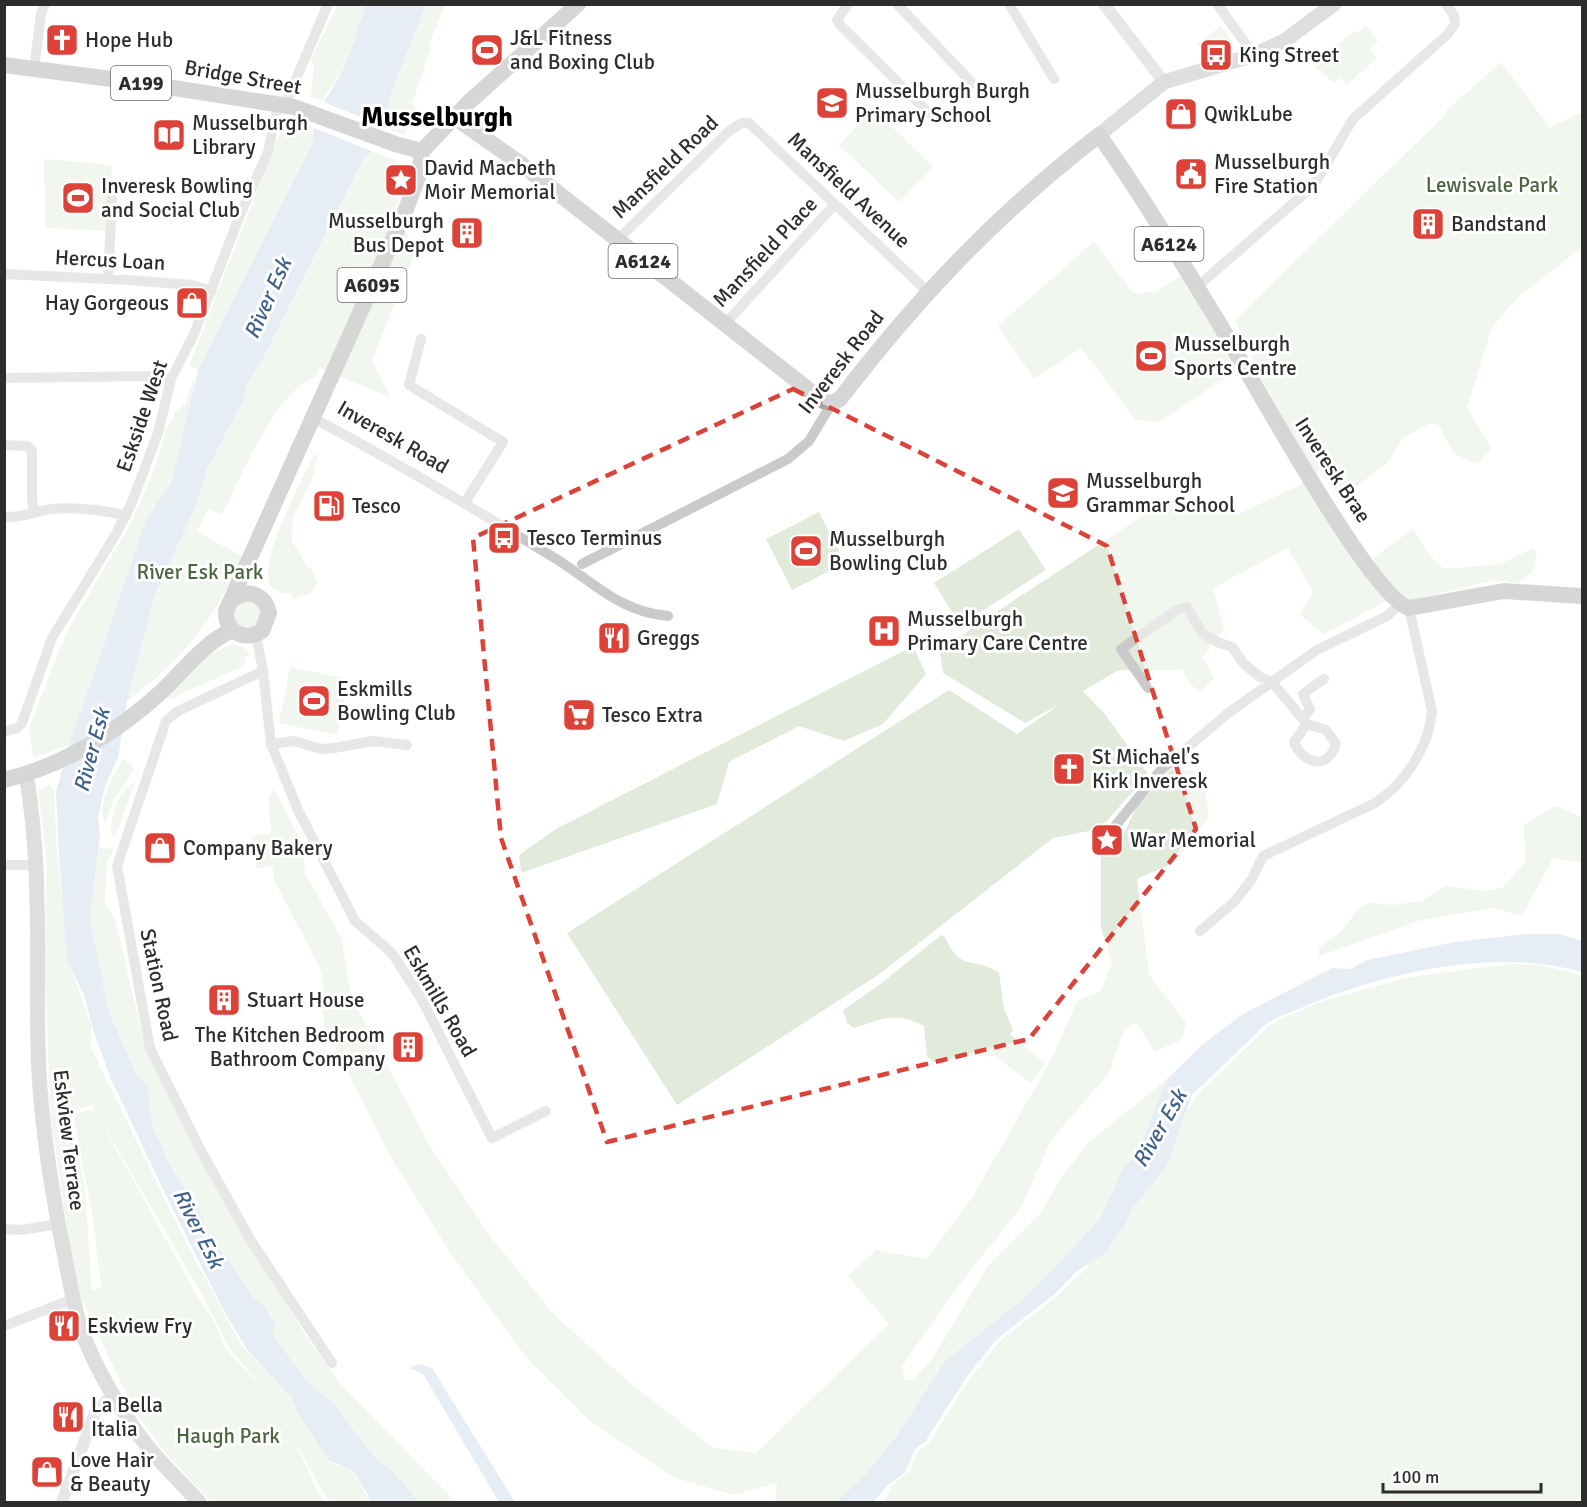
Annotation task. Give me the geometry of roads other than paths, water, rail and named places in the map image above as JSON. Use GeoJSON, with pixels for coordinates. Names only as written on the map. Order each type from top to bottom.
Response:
{"type":"FeatureCollection","features":[{"type":"Feature","properties":{"kind":"main road"},"geometry":{"type":"LineString","coordinates":[[422,150],[454,117],[578,4]]}},
{"type":"Feature","properties":{"kind":"main road"},"geometry":{"type":"LineString","coordinates":[[1099,135],[1164,82],[1254,55],[1284,41],[1318,10],[1334,4]]}},
{"type":"Feature","properties":{"kind":"main road","name":"Bridge Street"},"geometry":{"type":"LineString","coordinates":[[4,65],[286,106],[398,145],[422,150]]}},
{"type":"Feature","properties":{"kind":"main road","name":"A6124"},"geometry":{"type":"LineString","coordinates":[[454,117],[521,164],[616,241],[823,401],[832,403]]}},
{"type":"Feature","properties":{"kind":"main road","name":"A6124"},"geometry":{"type":"LineString","coordinates":[[1099,135],[1138,191],[1197,287]]}},
{"type":"Feature","properties":{"kind":"main road","name":"Inveresk Road"},"geometry":{"type":"LineString","coordinates":[[832,403],[840,399],[927,291],[1012,207],[1099,135]]}},
{"type":"Feature","properties":{"kind":"main road","name":"A6095"},"geometry":{"type":"LineString","coordinates":[[231,630],[226,611],[403,217],[419,175],[422,150]]}},
{"type":"Feature","properties":{"kind":"main road","name":"Inveresk Brae"},"geometry":{"type":"LineString","coordinates":[[1197,287],[1238,354],[1283,436],[1334,515],[1375,574],[1405,606]]}},
{"type":"Feature","properties":{"kind":"main road","name":"A6095"},"geometry":{"type":"LineString","coordinates":[[256,635],[266,626],[269,614],[268,607],[259,596],[253,578],[263,533]]}},
{"type":"Feature","properties":{"kind":"main road"},"geometry":{"type":"LineString","coordinates":[[1405,606],[1504,591],[1582,596]]}},
{"type":"Feature","properties":{"kind":"main road"},"geometry":{"type":"LineString","coordinates":[[233,599],[245,593],[259,596]]}},
{"type":"Feature","properties":{"kind":"main road"},"geometry":{"type":"LineString","coordinates":[[4,780],[58,761],[105,735],[161,692],[196,654],[231,630],[242,636],[256,635]]}},
{"type":"Feature","properties":{"kind":"main road","name":"Eskview Terrace"},"geometry":{"type":"LineString","coordinates":[[26,774],[37,865],[38,1047],[45,1132],[73,1299],[90,1350],[113,1394],[140,1437],[199,1503]]}},
{"type":"Feature","properties":{"kind":"street"},"geometry":{"type":"LineString","coordinates":[[34,69],[41,14],[45,4]]}},
{"type":"Feature","properties":{"kind":"street","name":"Eskside West"},"geometry":{"type":"LineString","coordinates":[[4,732],[17,728],[25,718],[52,638],[64,614],[126,516],[158,433],[171,380],[212,291],[240,215],[268,152],[327,4]]}},
{"type":"Feature","properties":{"kind":"street"},"geometry":{"type":"LineString","coordinates":[[848,4],[837,20],[930,114]]}},
{"type":"Feature","properties":{"kind":"street"},"geometry":{"type":"LineString","coordinates":[[897,4],[972,83]]}},
{"type":"Feature","properties":{"kind":"street"},"geometry":{"type":"LineString","coordinates":[[1009,4],[1054,79]]}},
{"type":"Feature","properties":{"kind":"street"},"geometry":{"type":"LineString","coordinates":[[1104,4],[1164,82]]}},
{"type":"Feature","properties":{"kind":"street"},"geometry":{"type":"LineString","coordinates":[[1217,4],[1254,55]]}},
{"type":"Feature","properties":{"kind":"street"},"geometry":{"type":"LineString","coordinates":[[1197,287],[1314,186],[1353,119],[1448,34],[1455,24],[1454,16],[1446,4]]}},
{"type":"Feature","properties":{"kind":"street","name":"Mansfield Road"},"geometry":{"type":"LineString","coordinates":[[616,241],[707,152],[742,123]]}},
{"type":"Feature","properties":{"kind":"street","name":"Mansfield Avenue"},"geometry":{"type":"LineString","coordinates":[[742,123],[749,123],[927,291]]}},
{"type":"Feature","properties":{"kind":"street"},"geometry":{"type":"LineString","coordinates":[[108,279],[112,198]]}},
{"type":"Feature","properties":{"kind":"street","name":"Mansfield Place"},"geometry":{"type":"LineString","coordinates":[[724,325],[834,205]]}},
{"type":"Feature","properties":{"kind":"street","name":"Hercus Loan"},"geometry":{"type":"LineString","coordinates":[[4,274],[192,285],[212,291]]}},
{"type":"Feature","properties":{"kind":"street"},"geometry":{"type":"LineString","coordinates":[[421,339],[409,385],[503,442],[464,504]]}},
{"type":"Feature","properties":{"kind":"street"},"geometry":{"type":"LineString","coordinates":[[4,378],[160,376],[171,380]]}},
{"type":"Feature","properties":{"kind":"street","name":"Inveresk Road"},"geometry":{"type":"LineString","coordinates":[[582,564],[788,459],[809,441],[832,403]]}},
{"type":"Feature","properties":{"kind":"street","name":"Inveresk Road"},"geometry":{"type":"LineString","coordinates":[[313,418],[555,558],[624,606],[648,615],[668,616]]}},
{"type":"Feature","properties":{"kind":"street"},"geometry":{"type":"LineString","coordinates":[[4,445],[23,446],[32,450],[32,501],[35,513]]}},
{"type":"Feature","properties":{"kind":"street"},"geometry":{"type":"LineString","coordinates":[[4,518],[20,518],[48,509],[112,512],[126,516]]}},
{"type":"Feature","properties":{"kind":"street"},"geometry":{"type":"LineString","coordinates":[[1111,831],[1161,771],[1227,714],[1317,650],[1405,606],[1432,711],[1431,724],[1408,772],[1390,793],[1375,803],[1263,856],[1252,879],[1234,902],[1200,931]]}},
{"type":"Feature","properties":{"kind":"street"},"geometry":{"type":"LineString","coordinates":[[1148,688],[1121,649],[1177,610],[1187,607],[1202,633],[1216,642],[1232,647],[1244,664],[1260,678],[1272,682],[1305,722],[1310,709],[1302,694],[1324,679]]}},
{"type":"Feature","properties":{"kind":"street"},"geometry":{"type":"LineString","coordinates":[[256,635],[263,671]]}},
{"type":"Feature","properties":{"kind":"street","name":"Eskmills Road"},"geometry":{"type":"LineString","coordinates":[[263,671],[271,744],[298,810],[355,921],[392,953],[422,1000],[492,1138],[546,1111]]}},
{"type":"Feature","properties":{"kind":"street","name":"Station Road"},"geometry":{"type":"LineString","coordinates":[[263,671],[170,716],[117,866],[150,1048],[250,1239],[332,1363]]}},
{"type":"Feature","properties":{"kind":"street"},"geometry":{"type":"LineString","coordinates":[[271,744],[294,741],[321,748],[334,748],[373,741],[407,745]]}},
{"type":"Feature","properties":{"kind":"street"},"geometry":{"type":"LineString","coordinates":[[4,865],[37,865]]}},
{"type":"Feature","properties":{"kind":"street"},"geometry":{"type":"LineString","coordinates":[[4,1229],[21,1230],[59,1224]]}},
{"type":"Feature","properties":{"kind":"street"},"geometry":{"type":"LineString","coordinates":[[4,1326],[73,1299]]}},
{"type":"Feature","properties":{"kind":"street"},"geometry":{"type":"LineString","coordinates":[[62,1503],[95,1413],[113,1394]]}},
{"type":"Feature","properties":{"kind":"water","name":"River Esk"},"geometry":{"type":"Polygon","coordinates":[[[366,5],[426,5],[392,90],[384,127],[373,151],[364,157],[265,355],[248,382],[243,401],[207,469],[197,503],[154,597],[127,701],[118,758],[105,786],[98,817],[100,836],[90,919],[109,1012],[136,1074],[148,1088],[151,1122],[169,1164],[186,1191],[195,1200],[203,1217],[209,1241],[227,1257],[251,1295],[262,1304],[275,1324],[273,1335],[305,1379],[333,1403],[376,1459],[393,1472],[420,1502],[370,1502],[352,1470],[329,1461],[299,1415],[292,1398],[248,1351],[225,1313],[111,1079],[94,1033],[84,995],[67,960],[56,792],[69,745],[146,520],[172,481],[198,370],[313,142],[313,131],[318,113],[342,71],[366,5]]]}},
{"type":"Feature","properties":{"kind":"water","name":"River Esk"},"geometry":{"type":"Polygon","coordinates":[[[1526,934],[1559,934],[1582,941],[1582,972],[1549,965],[1514,962],[1441,967],[1404,974],[1335,994],[1266,1024],[1192,1095],[1166,1167],[1131,1210],[1126,1223],[1105,1253],[1077,1271],[1056,1293],[996,1340],[966,1378],[925,1442],[915,1449],[905,1473],[888,1485],[873,1502],[836,1502],[864,1476],[895,1438],[946,1360],[1028,1295],[1100,1219],[1121,1172],[1140,1148],[1166,1080],[1203,1044],[1243,1014],[1332,968],[1351,969],[1367,960],[1455,942],[1526,934]]]}},
{"type":"Feature","properties":{"kind":"water"},"geometry":{"type":"Polygon","coordinates":[[[418,1364],[432,1368],[515,1502],[499,1502],[423,1374],[410,1368],[418,1364]]]}},
{"type":"Feature","properties":{"kind":"place","name":"Hope Hub"},"geometry":{"type":"Point","coordinates":[62,40]}},
{"type":"Feature","properties":{"kind":"place","name":"J&L Fitness and Boxing Club"},"geometry":{"type":"Point","coordinates":[487,50]}},
{"type":"Feature","properties":{"kind":"place","name":"King Street"},"geometry":{"type":"Point","coordinates":[1216,55]}},
{"type":"Feature","properties":{"kind":"place","name":"Musselburgh Burgh Primary School"},"geometry":{"type":"Point","coordinates":[832,103]}},
{"type":"Feature","properties":{"kind":"place","name":"QwikLube"},"geometry":{"type":"Point","coordinates":[1181,114]}},
{"type":"Feature","properties":{"kind":"place","name":"Musselburgh Library"},"geometry":{"type":"Point","coordinates":[169,135]}},
{"type":"Feature","properties":{"kind":"place","name":"Musselburgh Fire Station"},"geometry":{"type":"Point","coordinates":[1191,174]}},
{"type":"Feature","properties":{"kind":"place","name":"David Macbeth Moir Memorial"},"geometry":{"type":"Point","coordinates":[401,180]}},
{"type":"Feature","properties":{"kind":"place","name":"Inveresk Bowling and Social Club"},"geometry":{"type":"Point","coordinates":[78,198]}},
{"type":"Feature","properties":{"kind":"place","name":"Bandstand"},"geometry":{"type":"Point","coordinates":[1428,224]}},
{"type":"Feature","properties":{"kind":"place","name":"Musselburgh Bus Depot"},"geometry":{"type":"Point","coordinates":[467,233]}},
{"type":"Feature","properties":{"kind":"place","name":"Hay Gorgeous"},"geometry":{"type":"Point","coordinates":[192,303]}},
{"type":"Feature","properties":{"kind":"place","name":"Musselburgh Sports Centre"},"geometry":{"type":"Point","coordinates":[1151,356]}},
{"type":"Feature","properties":{"kind":"place","name":"Musselburgh Grammar School"},"geometry":{"type":"Point","coordinates":[1063,493]}},
{"type":"Feature","properties":{"kind":"place","name":"Tesco"},"geometry":{"type":"Point","coordinates":[329,506]}},
{"type":"Feature","properties":{"kind":"place","name":"Tesco Terminus"},"geometry":{"type":"Point","coordinates":[504,538]}},
{"type":"Feature","properties":{"kind":"place","name":"Musselburgh Bowling Club"},"geometry":{"type":"Point","coordinates":[806,551]}},
{"type":"Feature","properties":{"kind":"place","name":"Musselburgh Primary Care Centre"},"geometry":{"type":"Point","coordinates":[884,631]}},
{"type":"Feature","properties":{"kind":"place","name":"Greggs"},"geometry":{"type":"Point","coordinates":[614,638]}},
{"type":"Feature","properties":{"kind":"place","name":"Eskmills Bowling Club"},"geometry":{"type":"Point","coordinates":[314,701]}},
{"type":"Feature","properties":{"kind":"place","name":"Tesco Extra"},"geometry":{"type":"Point","coordinates":[579,715]}},
{"type":"Feature","properties":{"kind":"place","name":"St Michael's Kirk Inveresk"},"geometry":{"type":"Point","coordinates":[1069,769]}},
{"type":"Feature","properties":{"kind":"place","name":"War Memorial"},"geometry":{"type":"Point","coordinates":[1107,840]}},
{"type":"Feature","properties":{"kind":"place","name":"Company Bakery"},"geometry":{"type":"Point","coordinates":[160,848]}},
{"type":"Feature","properties":{"kind":"place","name":"Stuart House"},"geometry":{"type":"Point","coordinates":[224,1000]}},
{"type":"Feature","properties":{"kind":"place","name":"The Kitchen Bedroom Bathroom Company"},"geometry":{"type":"Point","coordinates":[408,1047]}},
{"type":"Feature","properties":{"kind":"place","name":"Eskview Fry"},"geometry":{"type":"Point","coordinates":[64,1326]}},
{"type":"Feature","properties":{"kind":"place","name":"La Bella Italia"},"geometry":{"type":"Point","coordinates":[68,1417]}},
{"type":"Feature","properties":{"kind":"place","name":"Love Hair & Beauty"},"geometry":{"type":"Point","coordinates":[47,1472]}},
{"type":"Feature","properties":{"kind":"district","name":"Musselburgh"},"geometry":{"type":"Point","coordinates":[437,117]}},
{"type":"Feature","properties":{"kind":"park label","name":"Lewisvale Park"},"geometry":{"type":"Point","coordinates":[1492,185]}},
{"type":"Feature","properties":{"kind":"park label","name":"River Esk Park"},"geometry":{"type":"Point","coordinates":[200,572]}},
{"type":"Feature","properties":{"kind":"park label","name":"Haugh Park"},"geometry":{"type":"Point","coordinates":[228,1436]}}]}
